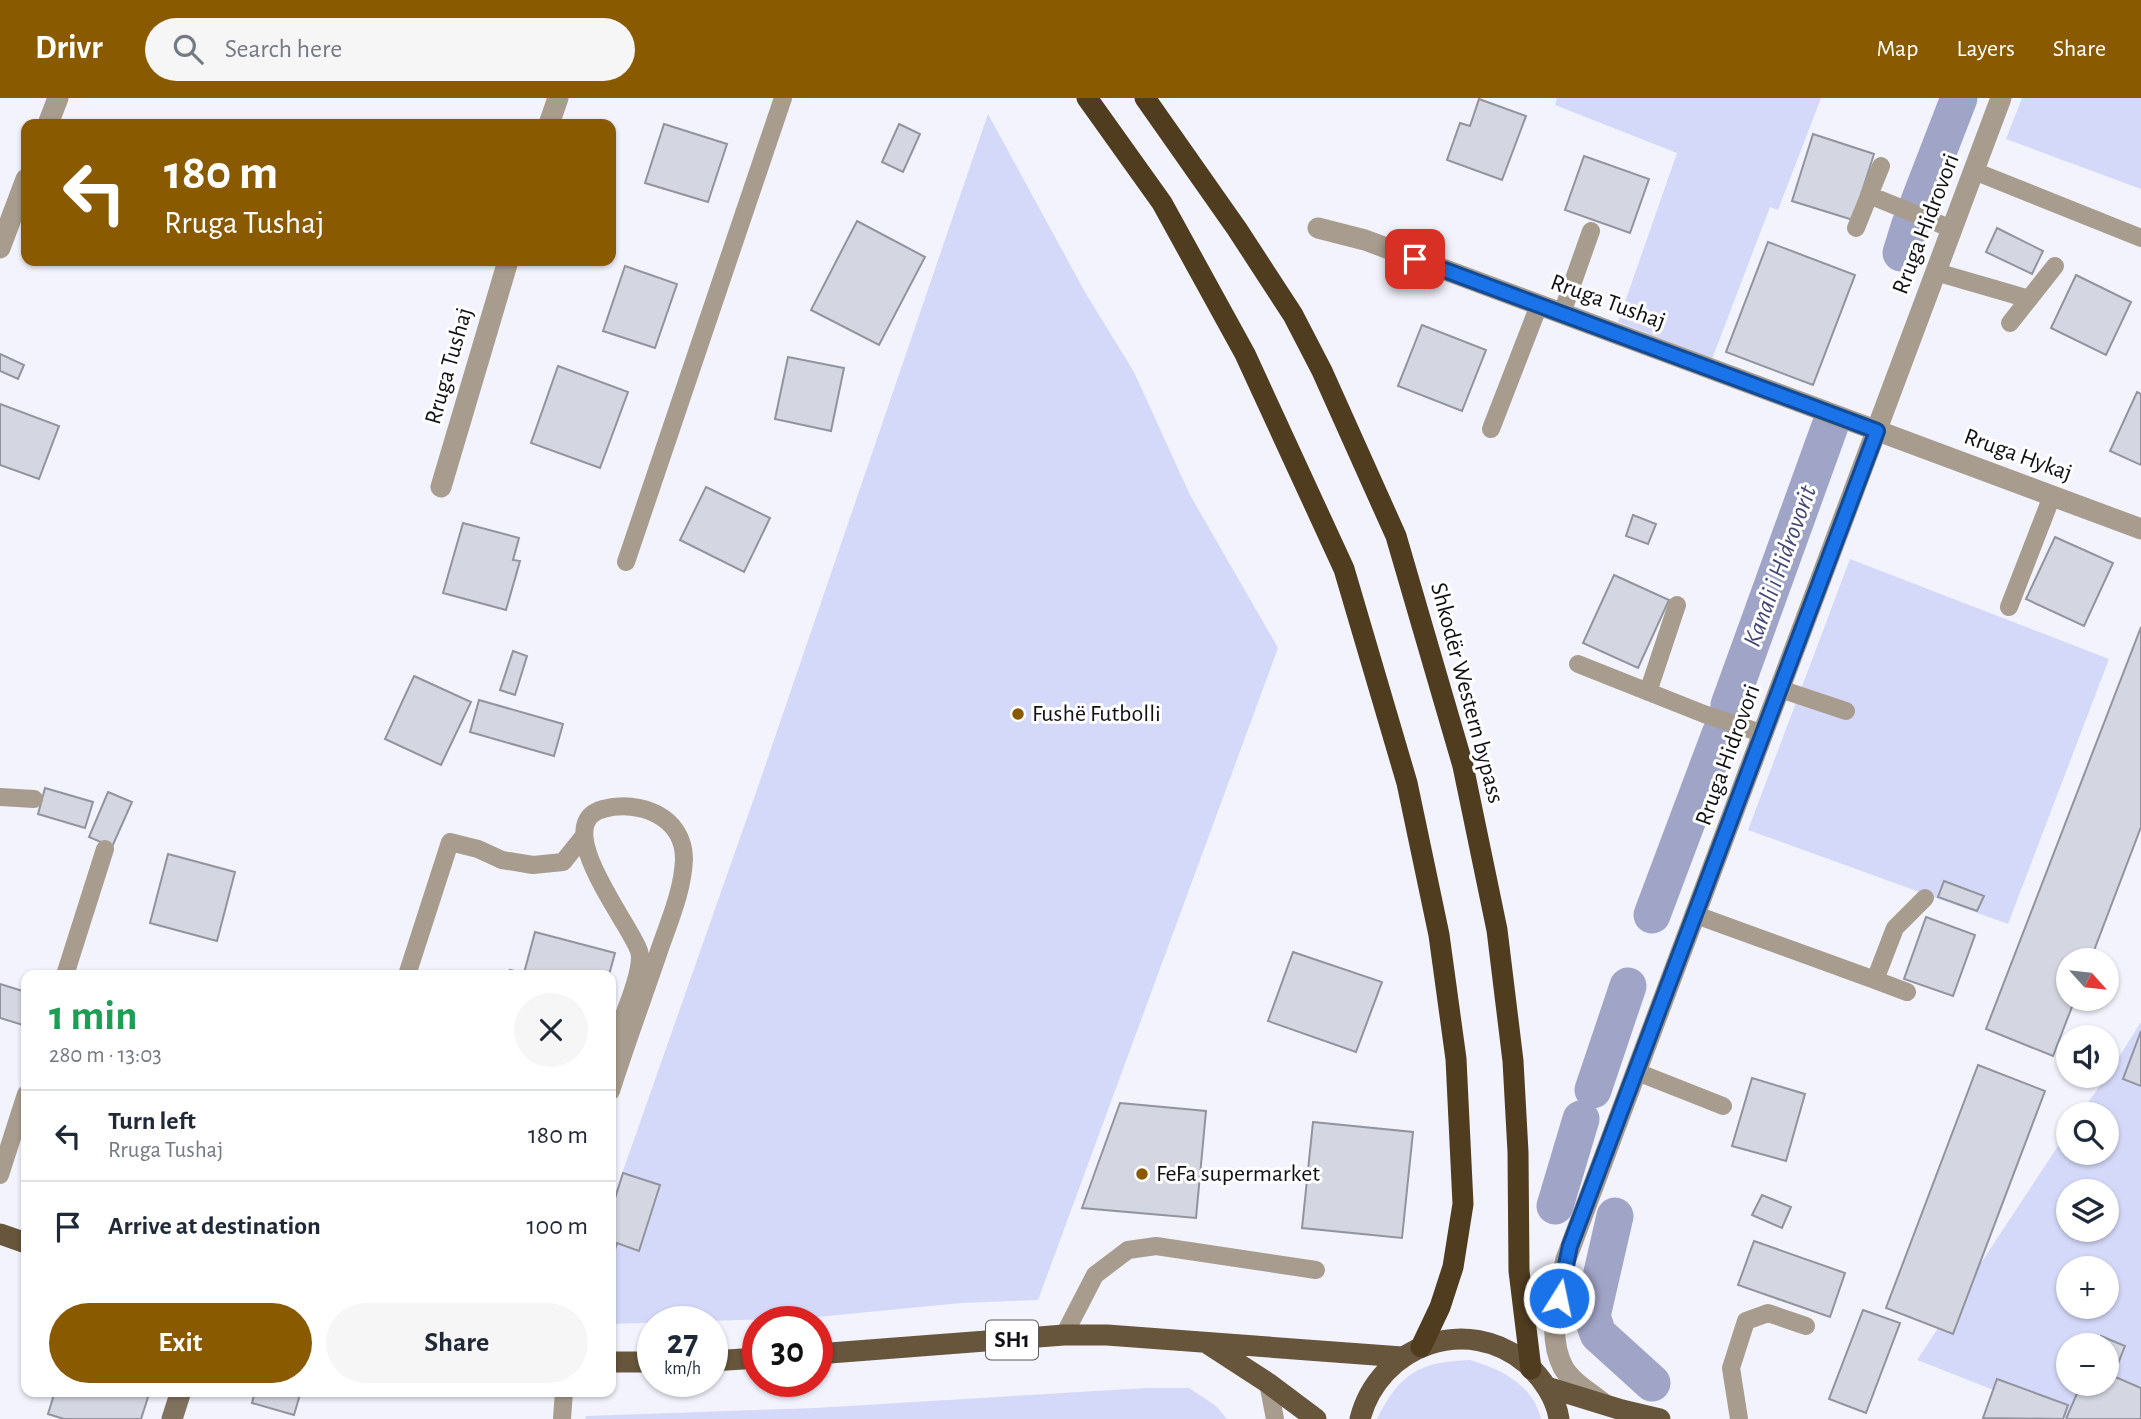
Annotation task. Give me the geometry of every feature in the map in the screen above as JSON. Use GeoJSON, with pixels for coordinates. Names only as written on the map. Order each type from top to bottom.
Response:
{"type":"FeatureCollection","features":[{"type":"Feature","properties":{"kind":"highway"},"geometry":{"type":"LineString","coordinates":[[1087,98],[1162,203],[1245,354],[1344,569],[1407,783],[1439,935],[1457,1059],[1463,1204],[1454,1267],[1440,1307],[1411,1352]]}},
{"type":"Feature","properties":{"kind":"highway","name":"Shkodër Western bypass"},"geometry":{"type":"LineString","coordinates":[[1145,98],[1237,229],[1293,315],[1322,371],[1396,536],[1463,766],[1497,930],[1513,1061],[1518,1152],[1519,1271],[1537,1375]]}},
{"type":"Feature","properties":{"kind":"main road"},"geometry":{"type":"LineString","coordinates":[[0,1234],[21,1240]]}},
{"type":"Feature","properties":{"kind":"main road","name":"SH1"},"geometry":{"type":"LineString","coordinates":[[833,1353],[1064,1335],[1133,1336],[1206,1343],[1411,1352],[1440,1341],[1461,1339],[1481,1341],[1510,1352],[1537,1375],[1605,1405],[1660,1419]]}},
{"type":"Feature","properties":{"kind":"main road","name":"SH1"},"geometry":{"type":"LineString","coordinates":[[1206,1343],[1268,1383],[1316,1419]]}},
{"type":"Feature","properties":{"kind":"main road"},"geometry":{"type":"LineString","coordinates":[[1360,1419],[1364,1403],[1379,1377],[1411,1352]]}},
{"type":"Feature","properties":{"kind":"main road"},"geometry":{"type":"LineString","coordinates":[[616,1362],[637,1362]]}},
{"type":"Feature","properties":{"kind":"main road"},"geometry":{"type":"LineString","coordinates":[[1537,1375],[1559,1419]]}},
{"type":"Feature","properties":{"kind":"street"},"geometry":{"type":"LineString","coordinates":[[50,119],[58,98]]}},
{"type":"Feature","properties":{"kind":"street"},"geometry":{"type":"LineString","coordinates":[[551,119],[558,98]]}},
{"type":"Feature","properties":{"kind":"street","name":"Rruga Hidrovori"},"geometry":{"type":"LineString","coordinates":[[1605,1405],[1564,1368],[1556,1345],[1555,1321],[1570,1246],[2001,98]]}},
{"type":"Feature","properties":{"kind":"street"},"geometry":{"type":"LineString","coordinates":[[0,248],[21,192]]}},
{"type":"Feature","properties":{"kind":"street","name":"Rruga Tushaj"},"geometry":{"type":"LineString","coordinates":[[1318,229],[1364,240],[1877,431]]}},
{"type":"Feature","properties":{"kind":"street","name":"Rruga Tushaj"},"geometry":{"type":"LineString","coordinates":[[441,487],[507,266]]}},
{"type":"Feature","properties":{"kind":"street","name":"Rruga Hykaj"},"geometry":{"type":"LineString","coordinates":[[1877,431],[2141,529]]}},
{"type":"Feature","properties":{"kind":"street","name":"Rruga Hidrovori"},"geometry":{"type":"LineString","coordinates":[[1537,1375],[1546,1310],[1563,1274]]}},
{"type":"Feature","properties":{"kind":"street"},"geometry":{"type":"LineString","coordinates":[[172,1419],[179,1397]]}},
{"type":"Feature","properties":{"kind":"lane"},"geometry":{"type":"LineString","coordinates":[[626,562],[783,98]]}},
{"type":"Feature","properties":{"kind":"lane"},"geometry":{"type":"LineString","coordinates":[[1856,228],[1881,166]]}},
{"type":"Feature","properties":{"kind":"lane"},"geometry":{"type":"LineString","coordinates":[[1974,170],[2141,237]]}},
{"type":"Feature","properties":{"kind":"lane"},"geometry":{"type":"LineString","coordinates":[[1869,195],[1952,229]]}},
{"type":"Feature","properties":{"kind":"lane"},"geometry":{"type":"LineString","coordinates":[[1562,313],[1591,231]]}},
{"type":"Feature","properties":{"kind":"lane"},"geometry":{"type":"LineString","coordinates":[[2010,324],[2055,266]]}},
{"type":"Feature","properties":{"kind":"lane"},"geometry":{"type":"LineString","coordinates":[[1936,272],[2029,299]]}},
{"type":"Feature","properties":{"kind":"lane"},"geometry":{"type":"LineString","coordinates":[[1492,429],[1539,305]]}},
{"type":"Feature","properties":{"kind":"lane"},"geometry":{"type":"LineString","coordinates":[[2010,607],[2052,496]]}},
{"type":"Feature","properties":{"kind":"lane"},"geometry":{"type":"LineString","coordinates":[[1648,692],[1677,605]]}},
{"type":"Feature","properties":{"kind":"lane"},"geometry":{"type":"LineString","coordinates":[[1578,664],[1764,734]]}},
{"type":"Feature","properties":{"kind":"lane"},"geometry":{"type":"LineString","coordinates":[[1780,689],[1846,711]]}},
{"type":"Feature","properties":{"kind":"lane"},"geometry":{"type":"LineString","coordinates":[[0,797],[34,799]]}},
{"type":"Feature","properties":{"kind":"lane"},"geometry":{"type":"LineString","coordinates":[[409,970],[450,842],[478,849],[502,860],[533,865],[564,863],[584,836],[589,818],[601,809],[623,806],[645,808],[672,824],[681,837],[684,859],[674,907],[616,1076]]}},
{"type":"Feature","properties":{"kind":"lane"},"geometry":{"type":"LineString","coordinates":[[584,836],[598,877],[640,952],[638,975],[616,1033]]}},
{"type":"Feature","properties":{"kind":"lane"},"geometry":{"type":"LineString","coordinates":[[67,970],[105,849]]}},
{"type":"Feature","properties":{"kind":"lane"},"geometry":{"type":"LineString","coordinates":[[1875,980],[1895,928],[1926,898]]}},
{"type":"Feature","properties":{"kind":"lane"},"geometry":{"type":"LineString","coordinates":[[1696,915],[1907,992]]}},
{"type":"Feature","properties":{"kind":"lane"},"geometry":{"type":"LineString","coordinates":[[1637,1072],[1723,1106]]}},
{"type":"Feature","properties":{"kind":"lane"},"geometry":{"type":"LineString","coordinates":[[0,1175],[21,1110]]}},
{"type":"Feature","properties":{"kind":"lane"},"geometry":{"type":"LineString","coordinates":[[1064,1335],[1095,1275],[1128,1250],[1156,1246],[1316,1270]]}},
{"type":"Feature","properties":{"kind":"lane"},"geometry":{"type":"LineString","coordinates":[[1739,1419],[1731,1368],[1746,1321],[1768,1313],[1806,1326]]}},
{"type":"Feature","properties":{"kind":"lane"},"geometry":{"type":"LineString","coordinates":[[1268,1383],[1275,1419]]}},
{"type":"Feature","properties":{"kind":"lane"},"geometry":{"type":"LineString","coordinates":[[562,1419],[564,1397]]}},
{"type":"Feature","properties":{"kind":"shaded area"},"geometry":{"type":"Polygon","coordinates":[[[1557,98],[1821,98],[1778,210],[1770,207],[1712,359],[1618,322],[1677,153],[1555,105],[1557,98]]]}},
{"type":"Feature","properties":{"kind":"shaded area"},"geometry":{"type":"Polygon","coordinates":[[[2022,98],[2141,98],[2141,189],[2006,139],[2022,98]]]}},
{"type":"Feature","properties":{"kind":"shaded area","name":"Fushë Futbolli"},"geometry":{"type":"Polygon","coordinates":[[[988,114],[1086,294],[1134,372],[1190,495],[1278,648],[1038,1300],[961,1303],[833,1315],[833,1306],[742,1306],[742,1320],[728,1320],[728,1306],[637,1306],[637,1323],[616,1324],[616,1191],[760,781],[988,114]]]}},
{"type":"Feature","properties":{"kind":"shaded area"},"geometry":{"type":"Polygon","coordinates":[[[1850,559],[2109,659],[2008,924],[1748,830],[1850,559]]]}},
{"type":"Feature","properties":{"kind":"shaded area"},"geometry":{"type":"Polygon","coordinates":[[[2141,1022],[2141,1419],[2068,1419],[1917,1360],[2056,1149],[2056,1165],[2119,1165],[2119,1102],[2088,1102],[2098,1088],[2119,1088],[2119,1057],[2141,1022]]]}},
{"type":"Feature","properties":{"kind":"shaded area"},"geometry":{"type":"Polygon","coordinates":[[[1470,1360],[1504,1373],[1523,1387],[1531,1396],[1541,1419],[1377,1419],[1394,1391],[1413,1373],[1437,1364],[1470,1360]]]}},
{"type":"Feature","properties":{"kind":"shaded area"},"geometry":{"type":"Polygon","coordinates":[[[1146,1388],[1189,1388],[1216,1406],[1227,1419],[585,1419],[586,1416],[815,1408],[1146,1388]]]}},
{"type":"Feature","properties":{"kind":"building"},"geometry":{"type":"Polygon","coordinates":[[[1479,99],[1526,116],[1502,180],[1447,160],[1460,123],[1470,126],[1479,99]]]}},
{"type":"Feature","properties":{"kind":"building"},"geometry":{"type":"Polygon","coordinates":[[[664,124],[727,144],[708,202],[645,183],[664,124]]]}},
{"type":"Feature","properties":{"kind":"building"},"geometry":{"type":"Polygon","coordinates":[[[899,124],[920,134],[903,172],[882,162],[899,124]]]}},
{"type":"Feature","properties":{"kind":"building"},"geometry":{"type":"Polygon","coordinates":[[[1813,134],[1874,154],[1853,220],[1792,201],[1813,134]]]}},
{"type":"Feature","properties":{"kind":"building"},"geometry":{"type":"Polygon","coordinates":[[[1584,156],[1649,179],[1630,233],[1565,210],[1584,156]]]}},
{"type":"Feature","properties":{"kind":"building"},"geometry":{"type":"Polygon","coordinates":[[[857,221],[925,257],[879,345],[811,310],[857,221]]]}},
{"type":"Feature","properties":{"kind":"building"},"geometry":{"type":"Polygon","coordinates":[[[1997,228],[2043,251],[2032,274],[1986,252],[1997,228]]]}},
{"type":"Feature","properties":{"kind":"building"},"geometry":{"type":"Polygon","coordinates":[[[1768,242],[1855,275],[1813,385],[1726,352],[1768,242]]]}},
{"type":"Feature","properties":{"kind":"building"},"geometry":{"type":"Polygon","coordinates":[[[625,266],[677,284],[655,348],[603,331],[625,266]]]}},
{"type":"Feature","properties":{"kind":"building"},"geometry":{"type":"Polygon","coordinates":[[[2076,275],[2131,302],[2106,355],[2051,328],[2076,275]]]}},
{"type":"Feature","properties":{"kind":"building"},"geometry":{"type":"Polygon","coordinates":[[[1422,325],[1486,350],[1462,411],[1398,386],[1422,325]]]}},
{"type":"Feature","properties":{"kind":"building"},"geometry":{"type":"Polygon","coordinates":[[[0,354],[24,365],[18,379],[0,371],[0,354]]]}},
{"type":"Feature","properties":{"kind":"building"},"geometry":{"type":"Polygon","coordinates":[[[788,357],[844,368],[831,431],[775,419],[788,357]]]}},
{"type":"Feature","properties":{"kind":"building"},"geometry":{"type":"Polygon","coordinates":[[[558,366],[628,392],[600,468],[531,443],[558,366]]]}},
{"type":"Feature","properties":{"kind":"building"},"geometry":{"type":"Polygon","coordinates":[[[2137,392],[2141,394],[2141,465],[2110,451],[2137,392]]]}},
{"type":"Feature","properties":{"kind":"building"},"geometry":{"type":"Polygon","coordinates":[[[0,404],[59,426],[39,479],[0,465],[0,404]]]}},
{"type":"Feature","properties":{"kind":"building"},"geometry":{"type":"Polygon","coordinates":[[[706,487],[770,518],[744,572],[680,540],[706,487]]]}},
{"type":"Feature","properties":{"kind":"building"},"geometry":{"type":"Polygon","coordinates":[[[1633,515],[1656,524],[1648,544],[1626,536],[1633,515]]]}},
{"type":"Feature","properties":{"kind":"building"},"geometry":{"type":"Polygon","coordinates":[[[463,523],[519,538],[513,560],[520,561],[506,610],[443,593],[463,523]]]}},
{"type":"Feature","properties":{"kind":"building"},"geometry":{"type":"Polygon","coordinates":[[[2055,537],[2113,563],[2084,626],[2026,599],[2055,537]]]}},
{"type":"Feature","properties":{"kind":"building"},"geometry":{"type":"Polygon","coordinates":[[[1614,575],[1669,600],[1638,668],[1583,643],[1614,575]]]}},
{"type":"Feature","properties":{"kind":"building"},"geometry":{"type":"Polygon","coordinates":[[[2141,627],[2141,827],[2095,948],[2056,948],[2056,1012],[2070,1012],[2065,1025],[2056,1025],[2056,1048],[2053,1056],[1986,1029],[2141,627]]]}},
{"type":"Feature","properties":{"kind":"building"},"geometry":{"type":"Polygon","coordinates":[[[513,651],[527,656],[515,695],[500,690],[513,651]]]}},
{"type":"Feature","properties":{"kind":"building"},"geometry":{"type":"Polygon","coordinates":[[[414,676],[471,702],[441,765],[385,739],[414,676]]]}},
{"type":"Feature","properties":{"kind":"building"},"geometry":{"type":"Polygon","coordinates":[[[479,700],[563,724],[554,756],[470,732],[479,700]]]}},
{"type":"Feature","properties":{"kind":"building"},"geometry":{"type":"Polygon","coordinates":[[[45,788],[93,802],[85,828],[38,814],[45,788]]]}},
{"type":"Feature","properties":{"kind":"building"},"geometry":{"type":"Polygon","coordinates":[[[108,792],[132,802],[112,847],[89,837],[108,792]]]}},
{"type":"Feature","properties":{"kind":"building"},"geometry":{"type":"Polygon","coordinates":[[[168,854],[235,872],[217,941],[150,923],[168,854]]]}},
{"type":"Feature","properties":{"kind":"building"},"geometry":{"type":"Polygon","coordinates":[[[1944,881],[1984,896],[1977,911],[1938,897],[1944,881]]]}},
{"type":"Feature","properties":{"kind":"building"},"geometry":{"type":"Polygon","coordinates":[[[1926,917],[1975,935],[1953,996],[1904,979],[1926,917]]]}},
{"type":"Feature","properties":{"kind":"building"},"geometry":{"type":"Polygon","coordinates":[[[535,932],[615,953],[610,970],[525,970],[535,932]]]}},
{"type":"Feature","properties":{"kind":"building"},"geometry":{"type":"Polygon","coordinates":[[[1293,952],[1382,982],[1356,1052],[1268,1021],[1293,952]]]}},
{"type":"Feature","properties":{"kind":"building"},"geometry":{"type":"Polygon","coordinates":[[[0,984],[21,990],[21,1024],[0,1018],[0,984]]]}},
{"type":"Feature","properties":{"kind":"building"},"geometry":{"type":"Polygon","coordinates":[[[2141,1031],[2141,1086],[2123,1079],[2141,1031]]]}},
{"type":"Feature","properties":{"kind":"building"},"geometry":{"type":"Polygon","coordinates":[[[1978,1065],[2045,1091],[1953,1334],[1886,1308],[1978,1065]]]}},
{"type":"Feature","properties":{"kind":"building"},"geometry":{"type":"Polygon","coordinates":[[[1752,1078],[1805,1094],[1786,1161],[1732,1146],[1752,1078]]]}},
{"type":"Feature","properties":{"kind":"building"},"geometry":{"type":"Polygon","coordinates":[[[1120,1103],[1206,1111],[1196,1218],[1082,1208],[1120,1103]]]}},
{"type":"Feature","properties":{"kind":"building"},"geometry":{"type":"Polygon","coordinates":[[[1313,1122],[1413,1132],[1402,1238],[1302,1228],[1313,1122]]]}},
{"type":"Feature","properties":{"kind":"building"},"geometry":{"type":"Polygon","coordinates":[[[623,1173],[660,1185],[639,1251],[617,1243],[616,1246],[616,1195],[623,1173]]]}},
{"type":"Feature","properties":{"kind":"building"},"geometry":{"type":"Polygon","coordinates":[[[1762,1195],[1791,1207],[1782,1228],[1752,1215],[1762,1195]]]}},
{"type":"Feature","properties":{"kind":"building"},"geometry":{"type":"Polygon","coordinates":[[[1754,1241],[1845,1273],[1830,1317],[1738,1285],[1754,1241]]]}},
{"type":"Feature","properties":{"kind":"building"},"geometry":{"type":"Polygon","coordinates":[[[1863,1310],[1900,1323],[1866,1413],[1829,1399],[1863,1310]]]}},
{"type":"Feature","properties":{"kind":"building"},"geometry":{"type":"Polygon","coordinates":[[[2119,1344],[2125,1346],[2119,1361],[2119,1344]]]}},
{"type":"Feature","properties":{"kind":"building"},"geometry":{"type":"Polygon","coordinates":[[[1997,1379],[2068,1405],[2063,1419],[1983,1418],[1997,1379]]]}},
{"type":"Feature","properties":{"kind":"building"},"geometry":{"type":"Polygon","coordinates":[[[2119,1379],[2141,1388],[2141,1419],[2066,1419],[2076,1396],[2119,1396],[2119,1379]]]}},
{"type":"Feature","properties":{"kind":"building"},"geometry":{"type":"Polygon","coordinates":[[[53,1397],[148,1397],[141,1419],[64,1419],[48,1414],[53,1397]]]}},
{"type":"Feature","properties":{"kind":"building"},"geometry":{"type":"Polygon","coordinates":[[[254,1397],[299,1397],[294,1415],[252,1403],[254,1397]]]}},
{"type":"Feature","properties":{"kind":"waterway","name":"Kanali i Hidrovorit"},"geometry":{"type":"LineString","coordinates":[[1918,204],[1959,98]]}},
{"type":"Feature","properties":{"kind":"waterway","name":"Kanali i Hidrovorit"},"geometry":{"type":"LineString","coordinates":[[1901,253],[1910,224]]}},
{"type":"Feature","properties":{"kind":"waterway","name":"Kanali i Hidrovorit"},"geometry":{"type":"LineString","coordinates":[[1729,705],[1830,426]]}},
{"type":"Feature","properties":{"kind":"waterway","name":"Kanali i Hidrovorit"},"geometry":{"type":"LineString","coordinates":[[1652,915],[1720,734]]}},
{"type":"Feature","properties":{"kind":"waterway","name":"Kanali i Hidrovorit"},"geometry":{"type":"LineString","coordinates":[[1593,1090],[1628,986]]}},
{"type":"Feature","properties":{"kind":"waterway","name":"Kanali i Hidrovorit"},"geometry":{"type":"LineString","coordinates":[[1555,1206],[1581,1119]]}},
{"type":"Feature","properties":{"kind":"waterway","name":"Kanali i Hidrovorit"},"geometry":{"type":"LineString","coordinates":[[1615,1216],[1592,1316],[1598,1334],[1652,1383]]}},
{"type":"Feature","properties":{"kind":"place","name":"Fushë Futbolli"},"geometry":{"type":"Point","coordinates":[1018,714]}},
{"type":"Feature","properties":{"kind":"place","name":"FeFa supermarket"},"geometry":{"type":"Point","coordinates":[1142,1174]}},
{"type":"Feature","properties":{"kind":"route"},"geometry":{"type":"LineString","coordinates":[[1415,259],[1877,431],[1570,1246],[1559,1298]]}}]}
